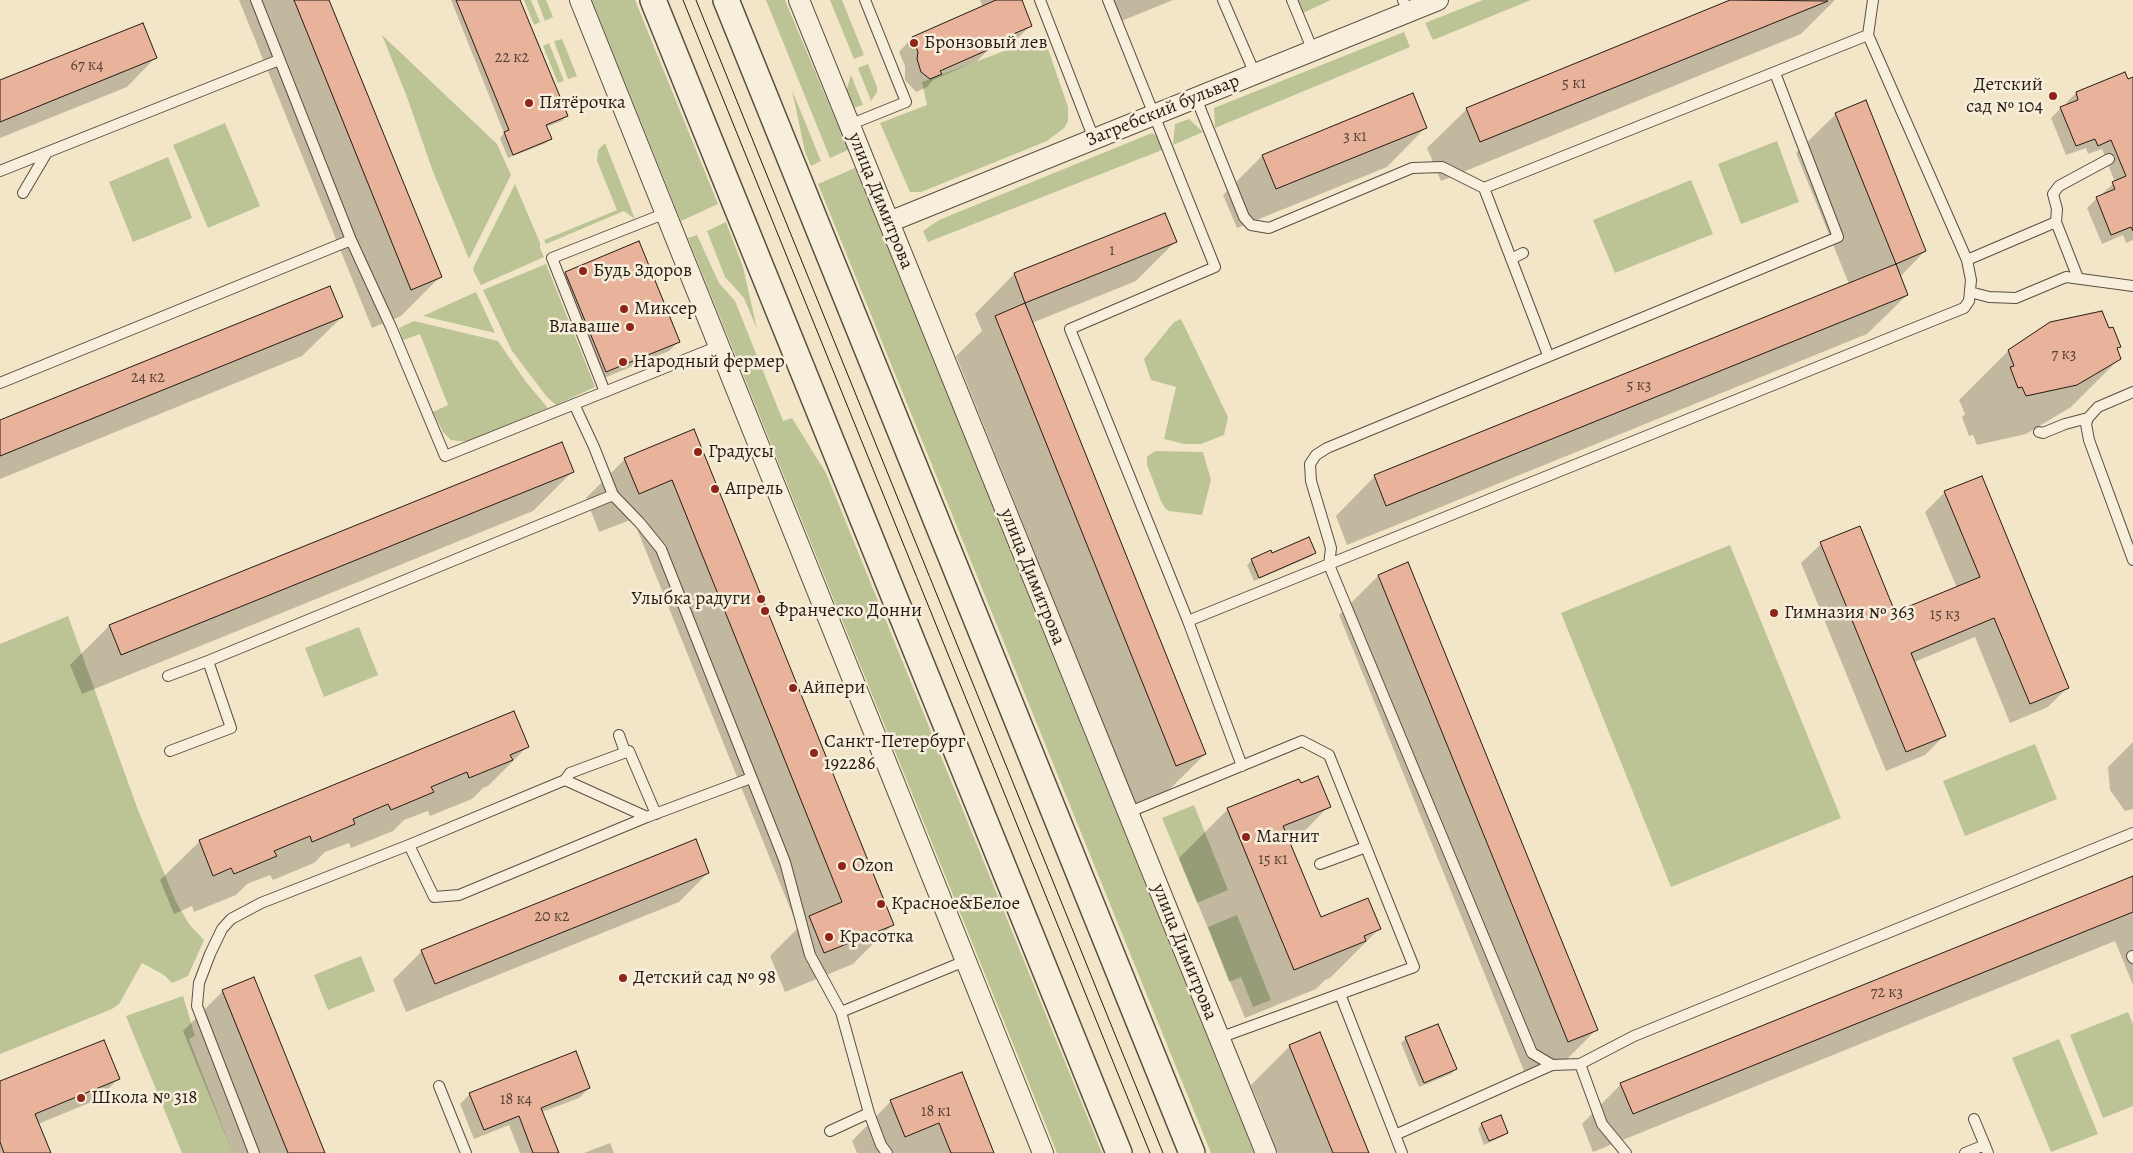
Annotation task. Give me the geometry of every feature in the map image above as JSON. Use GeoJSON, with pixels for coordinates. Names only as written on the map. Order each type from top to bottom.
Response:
{"type":"FeatureCollection","features":[{"type":"Feature","properties":{"kind":"street"},"geometry":{"type":"LineString","coordinates":[[580,0],[1043,1153]]}},
{"type":"Feature","properties":{"kind":"street"},"geometry":{"type":"LineString","coordinates":[[653,0],[1119,1153]]}},
{"type":"Feature","properties":{"kind":"street"},"geometry":{"type":"LineString","coordinates":[[726,0],[1192,1153]]}},
{"type":"Feature","properties":{"kind":"street","name":"улица Димитрова"},"geometry":{"type":"LineString","coordinates":[[799,0],[1127,814],[1266,1153]]}},
{"type":"Feature","properties":{"kind":"street","name":"Загребский бульвар"},"geometry":{"type":"LineString","coordinates":[[889,222],[1313,51],[1406,6],[1438,0]]}},
{"type":"Feature","properties":{"kind":"lane"},"geometry":{"type":"LineString","coordinates":[[256,0],[351,240],[391,327],[445,456],[719,346]]}},
{"type":"Feature","properties":{"kind":"lane"},"geometry":{"type":"LineString","coordinates":[[849,125],[906,102],[865,0]]}},
{"type":"Feature","properties":{"kind":"lane"},"geometry":{"type":"LineString","coordinates":[[1040,0],[1094,139]]}},
{"type":"Feature","properties":{"kind":"lane"},"geometry":{"type":"LineString","coordinates":[[1108,0],[1215,267],[1070,329],[1188,621],[1242,766]]}},
{"type":"Feature","properties":{"kind":"lane"},"geometry":{"type":"LineString","coordinates":[[1223,0],[1255,74]]}},
{"type":"Feature","properties":{"kind":"lane"},"geometry":{"type":"LineString","coordinates":[[1292,0],[1313,51]]}},
{"type":"Feature","properties":{"kind":"lane"},"geometry":{"type":"LineString","coordinates":[[1188,621],[1964,308],[1969,301],[1971,280],[1967,260],[1868,35],[1873,0]]}},
{"type":"Feature","properties":{"kind":"lane"},"geometry":{"type":"LineString","coordinates":[[1484,188],[1868,35]]}},
{"type":"Feature","properties":{"kind":"lane"},"geometry":{"type":"LineString","coordinates":[[0,171],[279,60]]}},
{"type":"Feature","properties":{"kind":"lane"},"geometry":{"type":"LineString","coordinates":[[1552,1065],[1532,1053],[1329,564],[1330,548],[1310,472],[1310,464],[1316,455],[1327,448],[1548,355],[1838,237],[1774,73]]}},
{"type":"Feature","properties":{"kind":"lane"},"geometry":{"type":"LineString","coordinates":[[1196,98],[1244,217],[1251,225],[1260,228],[1269,228],[1412,168],[1442,167],[1484,188],[1548,355]]}},
{"type":"Feature","properties":{"kind":"lane"},"geometry":{"type":"LineString","coordinates":[[23,193],[46,154]]}},
{"type":"Feature","properties":{"kind":"lane"},"geometry":{"type":"LineString","coordinates":[[2078,278],[2056,222],[2057,209],[2053,194],[2058,186],[2109,159]]}},
{"type":"Feature","properties":{"kind":"lane"},"geometry":{"type":"LineString","coordinates":[[605,392],[552,258],[666,213]]}},
{"type":"Feature","properties":{"kind":"lane"},"geometry":{"type":"LineString","coordinates":[[1967,260],[2056,222]]}},
{"type":"Feature","properties":{"kind":"lane"},"geometry":{"type":"LineString","coordinates":[[0,383],[351,240]]}},
{"type":"Feature","properties":{"kind":"lane"},"geometry":{"type":"LineString","coordinates":[[1511,259],[1523,253]]}},
{"type":"Feature","properties":{"kind":"lane"},"geometry":{"type":"LineString","coordinates":[[1970,292],[1995,298],[2016,298],[2066,277],[2133,286]]}},
{"type":"Feature","properties":{"kind":"lane"},"geometry":{"type":"LineString","coordinates":[[2039,432],[2042,434],[2065,424],[2088,418],[2098,407],[2133,392]]}},
{"type":"Feature","properties":{"kind":"lane"},"geometry":{"type":"LineString","coordinates":[[574,404],[594,447],[612,495],[640,523],[661,549],[785,862],[810,955],[841,1012],[869,1113],[887,1153]]}},
{"type":"Feature","properties":{"kind":"lane"},"geometry":{"type":"LineString","coordinates":[[2088,418],[2086,431],[2133,560]]}},
{"type":"Feature","properties":{"kind":"lane"},"geometry":{"type":"LineString","coordinates":[[168,676],[612,495]]}},
{"type":"Feature","properties":{"kind":"lane"},"geometry":{"type":"LineString","coordinates":[[170,751],[232,728],[208,661]]}},
{"type":"Feature","properties":{"kind":"lane"},"geometry":{"type":"LineString","coordinates":[[618,735],[625,752]]}},
{"type":"Feature","properties":{"kind":"lane"},"geometry":{"type":"LineString","coordinates":[[1127,814],[1302,742],[1329,755],[1414,966],[1219,1038]]}},
{"type":"Feature","properties":{"kind":"lane"},"geometry":{"type":"LineString","coordinates":[[254,1153],[197,1006],[199,983],[214,944],[222,929],[231,919],[245,911],[565,780],[570,773],[629,751],[652,816]]}},
{"type":"Feature","properties":{"kind":"lane"},"geometry":{"type":"LineString","coordinates":[[409,845],[434,897],[459,895],[652,816],[751,778]]}},
{"type":"Feature","properties":{"kind":"lane"},"geometry":{"type":"LineString","coordinates":[[565,780],[652,816]]}},
{"type":"Feature","properties":{"kind":"lane"},"geometry":{"type":"LineString","coordinates":[[1395,1135],[1552,1065],[1580,1064],[1634,1036],[2133,833]]}},
{"type":"Feature","properties":{"kind":"lane"},"geometry":{"type":"LineString","coordinates":[[1320,864],[1366,846]]}},
{"type":"Feature","properties":{"kind":"lane"},"geometry":{"type":"LineString","coordinates":[[841,1012],[965,961]]}},
{"type":"Feature","properties":{"kind":"lane"},"geometry":{"type":"LineString","coordinates":[[1340,994],[1402,1153]]}},
{"type":"Feature","properties":{"kind":"lane"},"geometry":{"type":"LineString","coordinates":[[1580,1064],[1602,1124],[1626,1153]]}},
{"type":"Feature","properties":{"kind":"lane"},"geometry":{"type":"LineString","coordinates":[[439,1086],[466,1153]]}},
{"type":"Feature","properties":{"kind":"lane"},"geometry":{"type":"LineString","coordinates":[[830,1131],[869,1113]]}},
{"type":"Feature","properties":{"kind":"lane"},"geometry":{"type":"LineString","coordinates":[[1965,1153],[1987,1149],[1974,1119]]}},
{"type":"Feature","properties":{"kind":"green space"},"geometry":{"type":"Polygon","coordinates":[[[524,0],[531,0],[540,22],[534,25],[524,0]]]}},
{"type":"Feature","properties":{"kind":"green space"},"geometry":{"type":"Polygon","coordinates":[[[537,0],[546,0],[553,17],[545,21],[537,0]]]}},
{"type":"Feature","properties":{"kind":"green space"},"geometry":{"type":"Polygon","coordinates":[[[592,0],[635,0],[718,204],[681,221],[592,0]]]}},
{"type":"Feature","properties":{"kind":"green space"},"geometry":{"type":"Polygon","coordinates":[[[766,0],[785,0],[848,150],[830,158],[766,0]]]}},
{"type":"Feature","properties":{"kind":"green space"},"geometry":{"type":"Polygon","coordinates":[[[830,0],[842,0],[864,55],[854,59],[830,0]]]}},
{"type":"Feature","properties":{"kind":"green space"},"geometry":{"type":"Polygon","coordinates":[[[1298,0],[1331,0],[1303,13],[1298,0]]]}},
{"type":"Feature","properties":{"kind":"green space"},"geometry":{"type":"Polygon","coordinates":[[[1483,0],[1531,0],[1433,40],[1425,23],[1483,0]]]}},
{"type":"Feature","properties":{"kind":"green space"},"geometry":{"type":"Polygon","coordinates":[[[1404,32],[1410,47],[1215,128],[1214,108],[1404,32]]]}},
{"type":"Feature","properties":{"kind":"green space"},"geometry":{"type":"Polygon","coordinates":[[[382,35],[497,144],[511,175],[469,259],[432,169],[407,97],[382,35]]]}},
{"type":"Feature","properties":{"kind":"green space"},"geometry":{"type":"Polygon","coordinates":[[[562,39],[577,76],[568,79],[554,41],[562,39]]]}},
{"type":"Feature","properties":{"kind":"green space"},"geometry":{"type":"Polygon","coordinates":[[[1036,39],[1041,40],[1047,46],[1068,107],[1068,121],[1064,128],[1047,141],[921,192],[910,192],[880,123],[927,105],[922,82],[1036,39]]]}},
{"type":"Feature","properties":{"kind":"green space"},"geometry":{"type":"Polygon","coordinates":[[[549,43],[564,81],[558,83],[543,46],[549,43]]]}},
{"type":"Feature","properties":{"kind":"green space"},"geometry":{"type":"Polygon","coordinates":[[[868,64],[877,87],[877,92],[871,101],[858,68],[868,64]]]}},
{"type":"Feature","properties":{"kind":"green space"},"geometry":{"type":"Polygon","coordinates":[[[851,75],[863,105],[853,108],[845,95],[851,75]]]}},
{"type":"Feature","properties":{"kind":"green space"},"geometry":{"type":"Polygon","coordinates":[[[792,90],[821,161],[811,166],[805,152],[792,90]]]}},
{"type":"Feature","properties":{"kind":"green space"},"geometry":{"type":"Polygon","coordinates":[[[1189,119],[1203,132],[1173,145],[1175,124],[1189,119]]]}},
{"type":"Feature","properties":{"kind":"green space"},"geometry":{"type":"Polygon","coordinates":[[[225,123],[260,206],[208,228],[173,145],[225,123]]]}},
{"type":"Feature","properties":{"kind":"green space"},"geometry":{"type":"Polygon","coordinates":[[[1152,133],[1158,137],[1162,150],[928,242],[923,231],[939,220],[1152,133]]]}},
{"type":"Feature","properties":{"kind":"green space"},"geometry":{"type":"Polygon","coordinates":[[[1777,141],[1799,202],[1741,224],[1718,164],[1777,141]]]}},
{"type":"Feature","properties":{"kind":"green space"},"geometry":{"type":"Polygon","coordinates":[[[605,143],[635,219],[624,211],[546,244],[544,240],[617,210],[597,161],[598,150],[605,143]]]}},
{"type":"Feature","properties":{"kind":"green space"},"geometry":{"type":"Polygon","coordinates":[[[168,157],[192,218],[133,242],[109,182],[168,157]]]}},
{"type":"Feature","properties":{"kind":"green space"},"geometry":{"type":"Polygon","coordinates":[[[855,168],[1254,1153],[1211,1153],[818,184],[855,168]]]}},
{"type":"Feature","properties":{"kind":"green space"},"geometry":{"type":"Polygon","coordinates":[[[1691,180],[1713,234],[1615,273],[1593,220],[1691,180]]]}},
{"type":"Feature","properties":{"kind":"green space"},"geometry":{"type":"Polygon","coordinates":[[[515,184],[544,257],[481,285],[473,270],[474,266],[515,184]]]}},
{"type":"Feature","properties":{"kind":"green space"},"geometry":{"type":"Polygon","coordinates":[[[726,222],[743,267],[757,329],[744,298],[725,277],[707,231],[726,222]]]}},
{"type":"Feature","properties":{"kind":"green space"},"geometry":{"type":"Polygon","coordinates":[[[697,235],[719,283],[735,301],[783,421],[792,418],[826,473],[1102,1153],[1057,1153],[688,238],[697,235]]]}},
{"type":"Feature","properties":{"kind":"green space"},"geometry":{"type":"Polygon","coordinates":[[[546,264],[595,387],[556,405],[547,397],[512,351],[483,290],[546,264]]]}},
{"type":"Feature","properties":{"kind":"green space"},"geometry":{"type":"Polygon","coordinates":[[[476,292],[495,333],[423,316],[476,292]]]}},
{"type":"Feature","properties":{"kind":"green space"},"geometry":{"type":"Polygon","coordinates":[[[1181,319],[1228,417],[1224,435],[1201,444],[1184,444],[1164,439],[1176,387],[1151,380],[1144,359],[1174,322],[1181,319]]]}},
{"type":"Feature","properties":{"kind":"green space"},"geometry":{"type":"Polygon","coordinates":[[[414,321],[498,341],[526,382],[548,408],[467,442],[451,440],[443,432],[433,412],[448,405],[420,334],[403,340],[399,328],[414,321]]]}},
{"type":"Feature","properties":{"kind":"green space"},"geometry":{"type":"Polygon","coordinates":[[[1155,451],[1203,452],[1211,480],[1202,515],[1169,511],[1165,508],[1147,465],[1147,457],[1155,451]]]}},
{"type":"Feature","properties":{"kind":"green space"},"geometry":{"type":"Polygon","coordinates":[[[1730,545],[1841,818],[1671,887],[1561,613],[1730,545]]]}},
{"type":"Feature","properties":{"kind":"green space"},"geometry":{"type":"Polygon","coordinates":[[[68,616],[138,810],[176,902],[189,924],[204,940],[188,976],[172,983],[164,975],[142,963],[119,1004],[112,1009],[0,1054],[0,644],[68,616]]]}},
{"type":"Feature","properties":{"kind":"green space"},"geometry":{"type":"Polygon","coordinates":[[[359,627],[378,675],[324,697],[305,648],[359,627]]]}},
{"type":"Feature","properties":{"kind":"green space"},"geometry":{"type":"Polygon","coordinates":[[[2035,744],[2057,799],[1965,836],[1943,781],[2035,744]]]}},
{"type":"Feature","properties":{"kind":"green space"},"geometry":{"type":"Polygon","coordinates":[[[1194,805],[1228,890],[1197,903],[1162,818],[1194,805]]]}},
{"type":"Feature","properties":{"kind":"green space"},"geometry":{"type":"Polygon","coordinates":[[[1237,915],[1271,1000],[1253,1007],[1241,977],[1229,982],[1208,927],[1237,915]]]}},
{"type":"Feature","properties":{"kind":"green space"},"geometry":{"type":"Polygon","coordinates":[[[361,956],[375,991],[328,1010],[314,975],[361,956]]]}},
{"type":"Feature","properties":{"kind":"green space"},"geometry":{"type":"Polygon","coordinates":[[[183,996],[195,1036],[189,1039],[233,1153],[182,1153],[126,1016],[183,996]]]}},
{"type":"Feature","properties":{"kind":"green space"},"geometry":{"type":"Polygon","coordinates":[[[2128,1012],[2133,1024],[2133,1106],[2103,1118],[2070,1035],[2128,1012]]]}},
{"type":"Feature","properties":{"kind":"green space"},"geometry":{"type":"Polygon","coordinates":[[[2059,1039],[2098,1134],[2051,1152],[2012,1058],[2059,1039]]]}},
{"type":"Feature","properties":{"kind":"building"},"geometry":{"type":"Polygon","coordinates":[[[294,0],[329,0],[442,277],[411,290],[294,0]]]}},
{"type":"Feature","properties":{"kind":"building"},"geometry":{"type":"Polygon","coordinates":[[[456,0],[520,0],[568,116],[546,125],[552,139],[513,155],[504,132],[509,130],[456,0]]]}},
{"type":"Feature","properties":{"kind":"building"},"geometry":{"type":"Polygon","coordinates":[[[996,0],[1022,0],[1032,26],[990,44],[992,48],[940,71],[942,74],[930,79],[921,72],[917,59],[918,52],[912,37],[996,0]]]}},
{"type":"Feature","properties":{"kind":"building"},"geometry":{"type":"Polygon","coordinates":[[[1730,0],[1828,1],[1480,142],[1466,108],[1730,0]]]}},
{"type":"Feature","properties":{"kind":"building"},"geometry":{"type":"Polygon","coordinates":[[[143,23],[157,58],[0,122],[0,80],[143,23]]]}},
{"type":"Feature","properties":{"kind":"building"},"geometry":{"type":"Polygon","coordinates":[[[2125,72],[2128,79],[2133,77],[2133,231],[2131,227],[2111,235],[2096,197],[2115,189],[2112,182],[2126,176],[2111,140],[2098,146],[2095,139],[2076,146],[2060,107],[2078,100],[2076,92],[2125,72]]]}},
{"type":"Feature","properties":{"kind":"building"},"geometry":{"type":"Polygon","coordinates":[[[1413,93],[1427,128],[1276,189],[1262,155],[1413,93]]]}},
{"type":"Feature","properties":{"kind":"building"},"geometry":{"type":"Polygon","coordinates":[[[1866,100],[1926,251],[1896,264],[1835,113],[1866,100]]]}},
{"type":"Feature","properties":{"kind":"building"},"geometry":{"type":"Polygon","coordinates":[[[1165,213],[1177,242],[1025,303],[1014,273],[1165,213]]]}},
{"type":"Feature","properties":{"kind":"building","name":"Миксер"},"geometry":{"type":"Polygon","coordinates":[[[639,241],[680,342],[606,372],[565,272],[639,241]]]}},
{"type":"Feature","properties":{"kind":"building"},"geometry":{"type":"Polygon","coordinates":[[[1896,264],[1908,295],[1386,506],[1374,475],[1896,264]]]}},
{"type":"Feature","properties":{"kind":"building"},"geometry":{"type":"Polygon","coordinates":[[[330,286],[343,317],[0,456],[0,420],[330,286]]]}},
{"type":"Feature","properties":{"kind":"building"},"geometry":{"type":"Polygon","coordinates":[[[1025,303],[1206,754],[1176,766],[995,316],[1025,303]]]}},
{"type":"Feature","properties":{"kind":"building"},"geometry":{"type":"Polygon","coordinates":[[[2102,311],[2109,328],[2113,327],[2121,347],[2117,348],[2121,359],[2077,385],[2026,396],[2022,387],[2018,388],[2010,367],[2014,366],[2008,350],[2050,322],[2102,311]]]}},
{"type":"Feature","properties":{"kind":"building"},"geometry":{"type":"Polygon","coordinates":[[[694,429],[894,925],[824,953],[809,916],[842,902],[672,480],[639,494],[624,458],[694,429]]]}},
{"type":"Feature","properties":{"kind":"building"},"geometry":{"type":"Polygon","coordinates":[[[562,442],[574,472],[121,655],[109,625],[562,442]]]}},
{"type":"Feature","properties":{"kind":"building"},"geometry":{"type":"Polygon","coordinates":[[[1982,476],[2069,688],[2030,704],[1994,618],[1911,653],[1946,736],[1906,752],[1820,542],[1860,526],[1895,612],[1980,577],[1944,491],[1982,476]]]}},
{"type":"Feature","properties":{"kind":"building"},"geometry":{"type":"Polygon","coordinates":[[[1309,537],[1316,553],[1259,578],[1251,559],[1271,550],[1272,553],[1309,537]]]}},
{"type":"Feature","properties":{"kind":"building"},"geometry":{"type":"Polygon","coordinates":[[[1408,562],[1598,1030],[1568,1042],[1378,575],[1408,562]]]}},
{"type":"Feature","properties":{"kind":"building"},"geometry":{"type":"Polygon","coordinates":[[[514,711],[529,747],[510,755],[513,760],[469,778],[467,772],[431,787],[434,792],[391,810],[388,804],[353,819],[355,824],[312,842],[310,836],[274,851],[277,856],[234,874],[231,868],[213,876],[199,840],[514,711]]]}},
{"type":"Feature","properties":{"kind":"building"},"geometry":{"type":"Polygon","coordinates":[[[1318,776],[1331,807],[1283,826],[1321,917],[1368,898],[1381,929],[1364,936],[1366,941],[1294,970],[1227,808],[1299,779],[1301,783],[1318,776]]]}},
{"type":"Feature","properties":{"kind":"building"},"geometry":{"type":"Polygon","coordinates":[[[696,839],[709,873],[435,984],[421,950],[696,839]]]}},
{"type":"Feature","properties":{"kind":"building"},"geometry":{"type":"Polygon","coordinates":[[[2133,876],[2133,912],[1633,1114],[1620,1083],[2133,876]]]}},
{"type":"Feature","properties":{"kind":"building"},"geometry":{"type":"Polygon","coordinates":[[[254,977],[325,1153],[288,1153],[222,990],[254,977]]]}},
{"type":"Feature","properties":{"kind":"building"},"geometry":{"type":"Polygon","coordinates":[[[1438,1024],[1457,1069],[1424,1083],[1405,1037],[1438,1024]]]}},
{"type":"Feature","properties":{"kind":"building"},"geometry":{"type":"Polygon","coordinates":[[[1320,1032],[1369,1153],[1333,1153],[1289,1045],[1320,1032]]]}},
{"type":"Feature","properties":{"kind":"building"},"geometry":{"type":"Polygon","coordinates":[[[104,1040],[120,1079],[35,1114],[51,1153],[4,1153],[0,1142],[0,1081],[104,1040]]]}},
{"type":"Feature","properties":{"kind":"building"},"geometry":{"type":"Polygon","coordinates":[[[576,1051],[590,1088],[541,1108],[559,1153],[533,1153],[519,1116],[484,1130],[469,1093],[576,1051]]]}},
{"type":"Feature","properties":{"kind":"building"},"geometry":{"type":"Polygon","coordinates":[[[962,1072],[994,1153],[951,1153],[939,1123],[905,1137],[890,1100],[962,1072]]]}},
{"type":"Feature","properties":{"kind":"building"},"geometry":{"type":"Polygon","coordinates":[[[1501,1115],[1508,1133],[1489,1141],[1481,1123],[1501,1115]]]}},
{"type":"Feature","properties":{"kind":"tram line"},"geometry":{"type":"LineString","coordinates":[[683,0],[1150,1153]]}},
{"type":"Feature","properties":{"kind":"tram line"},"geometry":{"type":"LineString","coordinates":[[696,0],[1163,1153]]}},
{"type":"Feature","properties":{"kind":"place","name":"Бронзовый лев"},"geometry":{"type":"Point","coordinates":[914,43]}},
{"type":"Feature","properties":{"kind":"place","name":"Детский сад № 104"},"geometry":{"type":"Point","coordinates":[2053,96]}},
{"type":"Feature","properties":{"kind":"place","name":"Пятёрочка"},"geometry":{"type":"Point","coordinates":[529,103]}},
{"type":"Feature","properties":{"kind":"place","name":"Будь Здоров"},"geometry":{"type":"Point","coordinates":[583,271]}},
{"type":"Feature","properties":{"kind":"place","name":"Миксер"},"geometry":{"type":"Point","coordinates":[624,309]}},
{"type":"Feature","properties":{"kind":"place","name":"Влаваше"},"geometry":{"type":"Point","coordinates":[630,327]}},
{"type":"Feature","properties":{"kind":"place","name":"Народный фермер"},"geometry":{"type":"Point","coordinates":[623,362]}},
{"type":"Feature","properties":{"kind":"place","name":"Градусы"},"geometry":{"type":"Point","coordinates":[698,452]}},
{"type":"Feature","properties":{"kind":"place","name":"Апрель"},"geometry":{"type":"Point","coordinates":[715,489]}},
{"type":"Feature","properties":{"kind":"place","name":"Улыбка радуги"},"geometry":{"type":"Point","coordinates":[761,599]}},
{"type":"Feature","properties":{"kind":"place","name":"Франческо Донни"},"geometry":{"type":"Point","coordinates":[765,611]}},
{"type":"Feature","properties":{"kind":"place","name":"Гимназия № 363"},"geometry":{"type":"Point","coordinates":[1774,613]}},
{"type":"Feature","properties":{"kind":"place","name":"Айпери"},"geometry":{"type":"Point","coordinates":[793,688]}},
{"type":"Feature","properties":{"kind":"place","name":"Санкт-Петербург 192286"},"geometry":{"type":"Point","coordinates":[814,753]}},
{"type":"Feature","properties":{"kind":"place","name":"Магнит"},"geometry":{"type":"Point","coordinates":[1246,837]}},
{"type":"Feature","properties":{"kind":"place","name":"Ozon"},"geometry":{"type":"Point","coordinates":[842,866]}},
{"type":"Feature","properties":{"kind":"place","name":"Красное&Белое"},"geometry":{"type":"Point","coordinates":[881,904]}},
{"type":"Feature","properties":{"kind":"place","name":"Красотка"},"geometry":{"type":"Point","coordinates":[829,937]}},
{"type":"Feature","properties":{"kind":"place","name":"Детский сад № 98"},"geometry":{"type":"Point","coordinates":[623,978]}},
{"type":"Feature","properties":{"kind":"place","name":"Школа № 318"},"geometry":{"type":"Point","coordinates":[81,1098]}}]}
